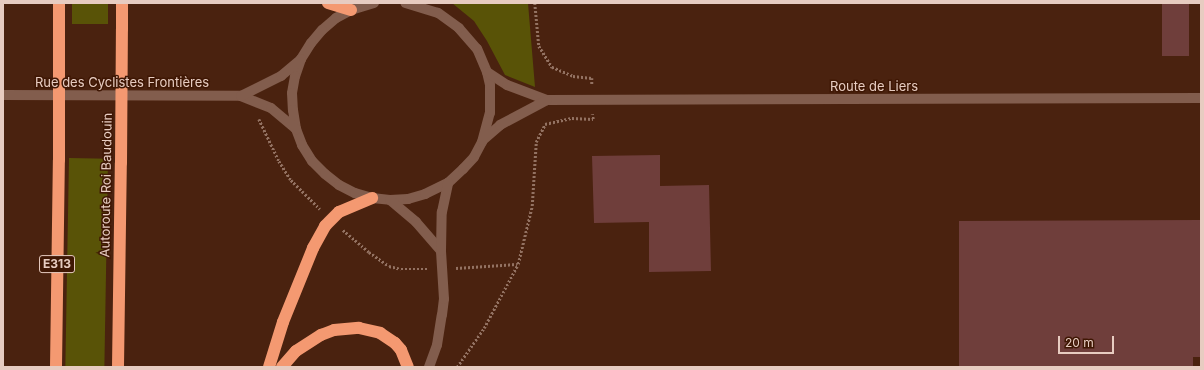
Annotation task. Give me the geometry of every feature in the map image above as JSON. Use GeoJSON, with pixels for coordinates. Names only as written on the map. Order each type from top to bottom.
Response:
{"type":"FeatureCollection","features":[{"type":"Feature","properties":{"kind":"highway","name":"E313"},"geometry":{"type":"LineString","coordinates":[[56,367],[59,160],[59,3]]}},
{"type":"Feature","properties":{"kind":"highway","name":"Autoroute Roi Baudouin"},"geometry":{"type":"LineString","coordinates":[[118,367],[122,3]]}},
{"type":"Feature","properties":{"kind":"highway"},"geometry":{"type":"LineString","coordinates":[[328,3],[351,10]]}},
{"type":"Feature","properties":{"kind":"highway"},"geometry":{"type":"LineString","coordinates":[[269,367],[283,322],[313,248],[326,226],[339,212],[372,198]]}},
{"type":"Feature","properties":{"kind":"highway"},"geometry":{"type":"LineString","coordinates":[[282,367],[296,351],[321,335],[334,330],[360,328],[380,333],[395,343],[408,367]]}},
{"type":"Feature","properties":{"kind":"street"},"geometry":{"type":"LineString","coordinates":[[374,3],[351,10],[336,18],[322,30],[311,43],[301,59],[295,76],[292,93],[293,110],[296,129],[309,155],[325,174],[350,190],[372,198],[390,200],[425,194],[448,183],[474,157],[482,141],[490,113],[491,98],[487,72],[477,49],[459,28],[436,8],[406,3]]}},
{"type":"Feature","properties":{"kind":"street","name":"Rue des Cyclistes Frontières"},"geometry":{"type":"LineString","coordinates":[[241,96],[280,76],[301,59]]}},
{"type":"Feature","properties":{"kind":"street","name":"Route de Liers"},"geometry":{"type":"LineString","coordinates":[[487,72],[507,85],[548,100],[1201,98]]}},
{"type":"Feature","properties":{"kind":"street","name":"Rue des Cyclistes Frontières"},"geometry":{"type":"LineString","coordinates":[[3,95],[241,96],[271,108],[296,129]]}},
{"type":"Feature","properties":{"kind":"street","name":"Route de Liers"},"geometry":{"type":"LineString","coordinates":[[482,141],[500,125],[548,100]]}},
{"type":"Feature","properties":{"kind":"street"},"geometry":{"type":"LineString","coordinates":[[429,367],[437,345],[442,315],[442,212],[448,183]]}},
{"type":"Feature","properties":{"kind":"street"},"geometry":{"type":"LineString","coordinates":[[390,200],[416,222],[441,251]]}},
{"type":"Feature","properties":{"kind":"path"},"geometry":{"type":"LineString","coordinates":[[535,3],[539,46],[552,67],[573,76],[592,78],[592,100]]}},
{"type":"Feature","properties":{"kind":"path"},"geometry":{"type":"LineString","coordinates":[[457,367],[484,328],[518,264],[532,206],[536,142],[545,124],[572,118],[593,119]]}},
{"type":"Feature","properties":{"kind":"shaded area"},"geometry":{"type":"Polygon","coordinates":[[[72,3],[108,3],[108,24],[72,24],[72,3]]]}},
{"type":"Feature","properties":{"kind":"shaded area"},"geometry":{"type":"Polygon","coordinates":[[[452,3],[528,3],[535,87],[505,75],[487,41],[474,21],[452,3]]]}},
{"type":"Feature","properties":{"kind":"shaded area"},"geometry":{"type":"Polygon","coordinates":[[[69,158],[108,159],[104,367],[65,367],[69,158]]]}},
{"type":"Feature","properties":{"kind":"building"},"geometry":{"type":"Polygon","coordinates":[[[1162,3],[1189,3],[1189,56],[1162,56],[1162,3]]]}},
{"type":"Feature","properties":{"kind":"building"},"geometry":{"type":"Polygon","coordinates":[[[660,155],[660,186],[709,185],[711,271],[649,272],[649,222],[594,223],[592,156],[660,155]]]}},
{"type":"Feature","properties":{"kind":"building"},"geometry":{"type":"Polygon","coordinates":[[[1201,220],[1201,357],[1193,357],[1193,367],[959,367],[959,221],[1201,220]]]}}]}
